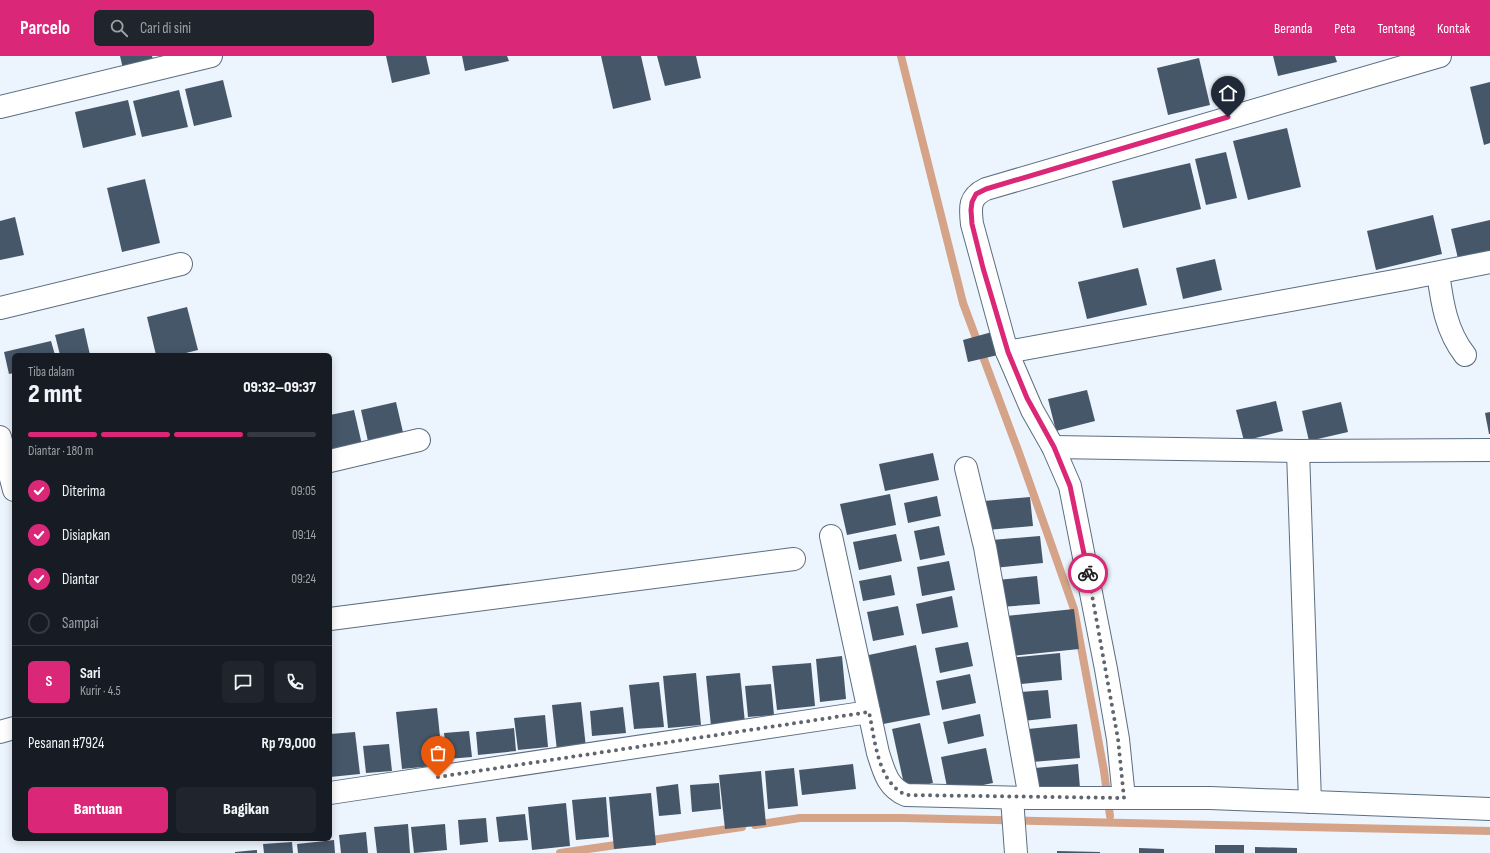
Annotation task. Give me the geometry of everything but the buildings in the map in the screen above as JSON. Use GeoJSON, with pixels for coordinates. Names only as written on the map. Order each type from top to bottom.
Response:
{"type":"FeatureCollection","features":[{"type":"Feature","properties":{"kind":"street"},"geometry":{"type":"LineString","coordinates":[[0,107],[211,56]]}},
{"type":"Feature","properties":{"kind":"street"},"geometry":{"type":"LineString","coordinates":[[1124,798],[1118,739],[1086,562],[1070,486],[1054,447],[1032,410],[1008,352],[972,224],[972,202],[976,194],[1008,182],[1440,56]]}},
{"type":"Feature","properties":{"kind":"street"},"geometry":{"type":"LineString","coordinates":[[1008,352],[1438,273],[1490,262]]}},
{"type":"Feature","properties":{"kind":"street"},"geometry":{"type":"LineString","coordinates":[[0,308],[181,264]]}},
{"type":"Feature","properties":{"kind":"street"},"geometry":{"type":"LineString","coordinates":[[1438,273],[1443,309],[1455,342],[1464,355]]}},
{"type":"Feature","properties":{"kind":"street"},"geometry":{"type":"LineString","coordinates":[[332,461],[419,440]]}},
{"type":"Feature","properties":{"kind":"street"},"geometry":{"type":"LineString","coordinates":[[1,446],[12,483]]}},
{"type":"Feature","properties":{"kind":"street"},"geometry":{"type":"LineString","coordinates":[[1054,447],[1298,451],[1490,450]]}},
{"type":"Feature","properties":{"kind":"street"},"geometry":{"type":"LineString","coordinates":[[1298,451],[1310,802]]}},
{"type":"Feature","properties":{"kind":"street"},"geometry":{"type":"LineString","coordinates":[[966,468],[985,547],[1022,798],[1016,853]]}},
{"type":"Feature","properties":{"kind":"street"},"geometry":{"type":"LineString","coordinates":[[831,536],[878,753],[887,779],[897,791],[906,795],[1022,798],[1210,798],[1490,809]]}},
{"type":"Feature","properties":{"kind":"street"},"geometry":{"type":"LineString","coordinates":[[332,619],[794,559]]}},
{"type":"Feature","properties":{"kind":"street"},"geometry":{"type":"LineString","coordinates":[[332,793],[869,712]]}},
{"type":"Feature","properties":{"kind":"street"},"geometry":{"type":"LineString","coordinates":[[0,732],[12,729]]}},
{"type":"Feature","properties":{"kind":"waterway"},"geometry":{"type":"LineString","coordinates":[[901,56],[963,303],[1019,453],[1074,609],[1104,771],[1110,816]]}},
{"type":"Feature","properties":{"kind":"waterway"},"geometry":{"type":"LineString","coordinates":[[755,825],[800,818],[902,818],[1490,831]]}},
{"type":"Feature","properties":{"kind":"waterway"},"geometry":{"type":"LineString","coordinates":[[645,841],[742,827]]}},
{"type":"Feature","properties":{"kind":"waterway"},"geometry":{"type":"LineString","coordinates":[[560,853],[623,844]]}},
{"type":"Feature","properties":{"kind":"way so far"},"geometry":{"type":"LineString","coordinates":[[438,777],[869,712],[878,753],[887,779],[897,791],[906,795],[1030,798],[1124,798],[1118,739],[1088,573]]}},
{"type":"Feature","properties":{"kind":"route"},"geometry":{"type":"LineString","coordinates":[[1088,573],[1070,486],[1054,447],[1032,410],[1008,352],[983,268],[972,224],[972,202],[976,194],[986,189],[1228,117]]}}]}
